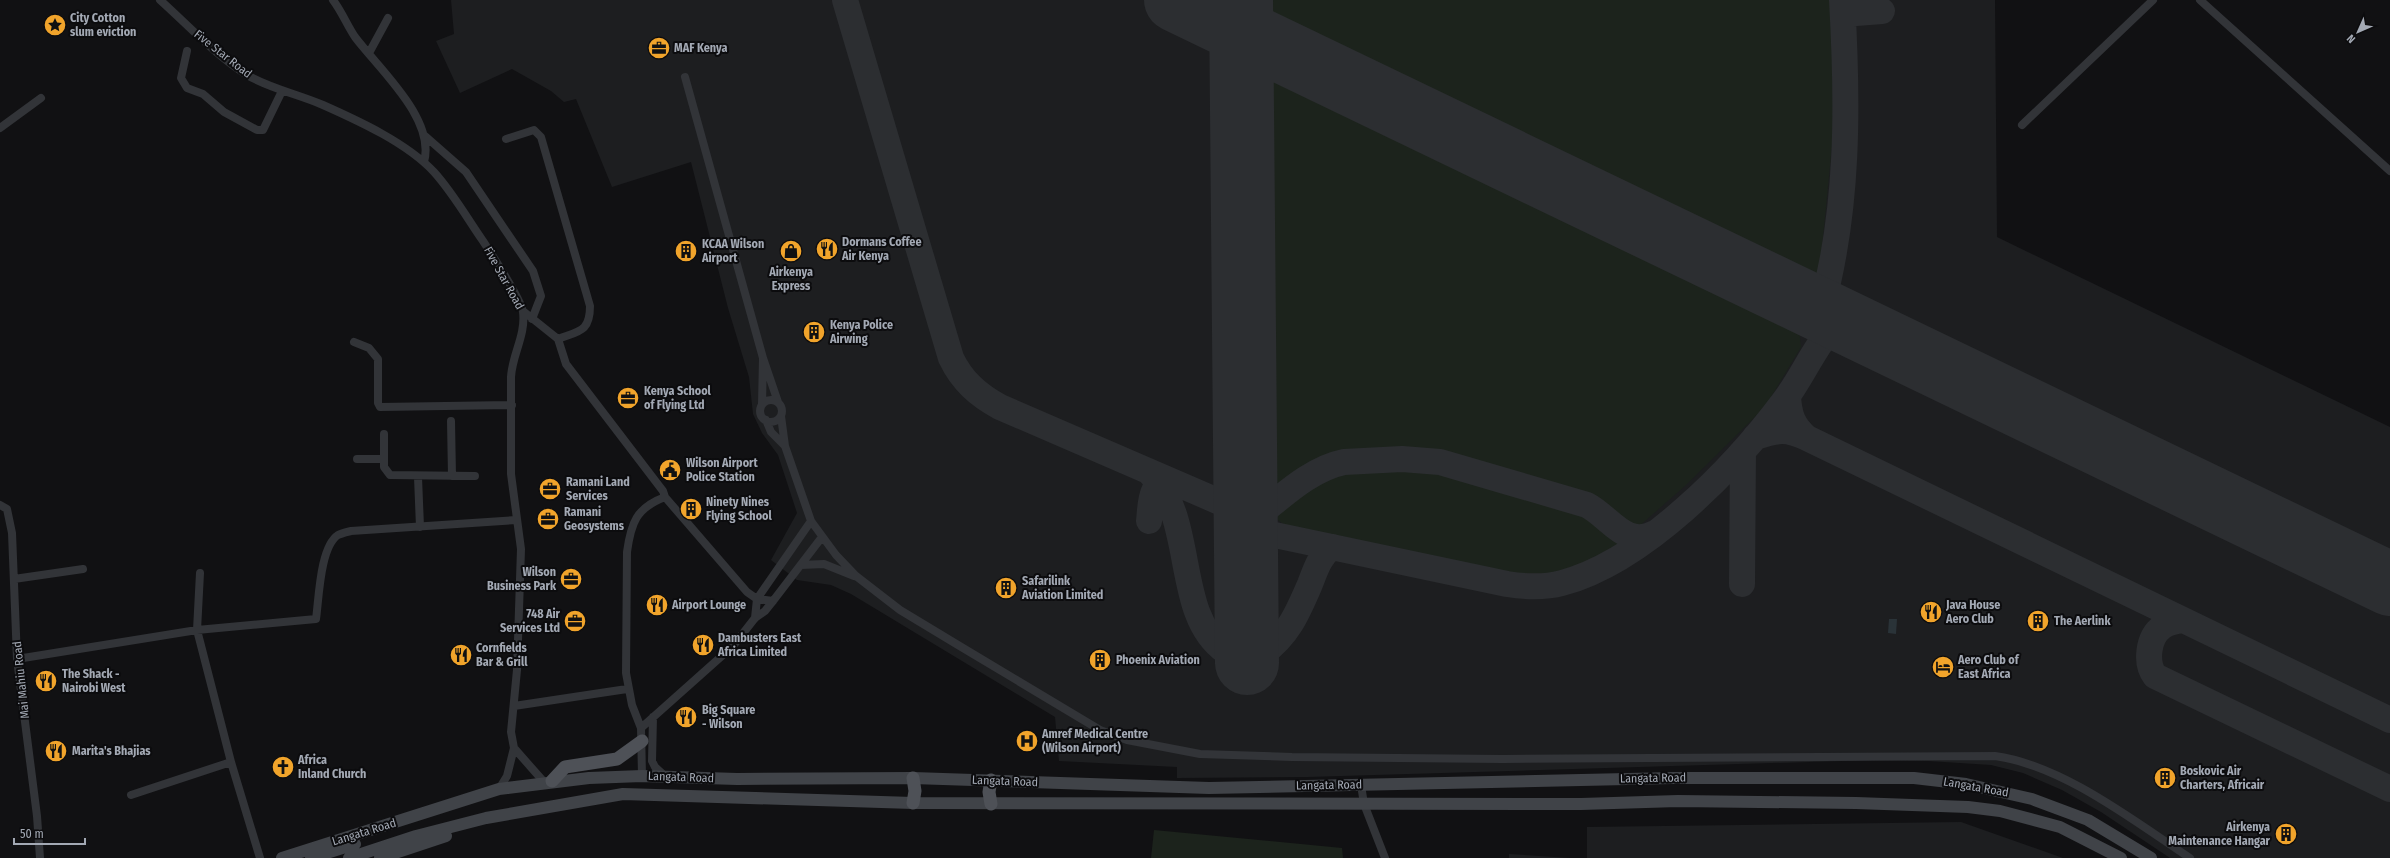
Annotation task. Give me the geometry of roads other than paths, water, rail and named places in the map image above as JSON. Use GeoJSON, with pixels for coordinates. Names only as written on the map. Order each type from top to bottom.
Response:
{"type":"FeatureCollection","features":[{"type":"Feature","properties":{"kind":"main road"},"geometry":{"type":"LineString","coordinates":[[548,782],[565,767],[617,759],[642,741]]}},
{"type":"Feature","properties":{"kind":"main road","name":"Langata Road"},"geometry":{"type":"LineString","coordinates":[[282,858],[495,791],[548,782],[596,777],[642,776],[913,778],[1209,788],[1673,778],[1914,778],[1966,784],[2032,799],[2088,820],[2151,858]]}},
{"type":"Feature","properties":{"kind":"main road"},"geometry":{"type":"LineString","coordinates":[[913,778],[915,791],[913,803]]}},
{"type":"Feature","properties":{"kind":"main road"},"geometry":{"type":"LineString","coordinates":[[991,780],[989,792],[991,804]]}},
{"type":"Feature","properties":{"kind":"main road","name":"Langata Road"},"geometry":{"type":"LineString","coordinates":[[310,858],[419,823],[484,797],[495,791]]}},
{"type":"Feature","properties":{"kind":"main road","name":"Langata Road"},"geometry":{"type":"LineString","coordinates":[[349,858],[416,836],[486,818],[572,801],[623,794],[991,804],[1581,804],[1686,802],[1953,805],[2000,811],[2060,827],[2121,858]]}},
{"type":"Feature","properties":{"kind":"main road","name":"Langata Road"},"geometry":{"type":"LineString","coordinates":[[380,858],[505,815]]}},
{"type":"Feature","properties":{"kind":"street","name":"Five Star Road"},"geometry":{"type":"LineString","coordinates":[[160,0],[200,37],[246,74],[282,91],[322,105],[378,132],[424,162],[445,186],[499,264],[523,311],[522,332],[512,362],[510,474],[521,549],[514,706],[511,732],[514,748]]}},
{"type":"Feature","properties":{"kind":"street"},"geometry":{"type":"LineString","coordinates":[[333,0],[350,29],[416,116],[425,136],[426,154],[424,162]]}},
{"type":"Feature","properties":{"kind":"street"},"geometry":{"type":"LineString","coordinates":[[2022,125],[2153,0]]}},
{"type":"Feature","properties":{"kind":"street"},"geometry":{"type":"LineString","coordinates":[[2200,0],[2390,171]]}},
{"type":"Feature","properties":{"kind":"street"},"geometry":{"type":"LineString","coordinates":[[369,53],[388,18]]}},
{"type":"Feature","properties":{"kind":"street"},"geometry":{"type":"LineString","coordinates":[[187,51],[182,78],[187,88],[206,96],[224,112],[257,130],[263,130],[282,91]]}},
{"type":"Feature","properties":{"kind":"street"},"geometry":{"type":"LineString","coordinates":[[685,77],[763,358],[778,402],[782,408],[781,416],[785,446],[811,521],[822,537],[856,576],[900,610],[1100,730],[1127,740],[1151,746],[1200,754],[1504,759],[1995,756],[2026,762],[2068,780],[2129,817],[2190,858]]}},
{"type":"Feature","properties":{"kind":"street"},"geometry":{"type":"LineString","coordinates":[[0,128],[41,98]]}},
{"type":"Feature","properties":{"kind":"street"},"geometry":{"type":"LineString","coordinates":[[506,139],[534,130],[541,137],[590,306],[588,324],[584,328],[558,339]]}},
{"type":"Feature","properties":{"kind":"street"},"geometry":{"type":"LineString","coordinates":[[425,136],[466,172],[533,271],[540,296],[532,319]]}},
{"type":"Feature","properties":{"kind":"street"},"geometry":{"type":"LineString","coordinates":[[523,311],[558,339],[566,364],[663,491],[665,497],[733,577],[757,599],[773,601]]}},
{"type":"Feature","properties":{"kind":"street"},"geometry":{"type":"LineString","coordinates":[[354,342],[369,348],[378,359],[378,403],[380,407],[512,405]]}},
{"type":"Feature","properties":{"kind":"street"},"geometry":{"type":"LineString","coordinates":[[763,358],[761,415],[766,420],[771,432],[785,446]]}},
{"type":"Feature","properties":{"kind":"street"},"geometry":{"type":"LineString","coordinates":[[762,404],[772,400],[778,402]]}},
{"type":"Feature","properties":{"kind":"street"},"geometry":{"type":"LineString","coordinates":[[766,420],[773,422],[781,416]]}},
{"type":"Feature","properties":{"kind":"street"},"geometry":{"type":"LineString","coordinates":[[451,421],[452,476]]}},
{"type":"Feature","properties":{"kind":"street"},"geometry":{"type":"LineString","coordinates":[[384,434],[384,467],[390,476],[475,476]]}},
{"type":"Feature","properties":{"kind":"street"},"geometry":{"type":"LineString","coordinates":[[357,459],[384,459]]}},
{"type":"Feature","properties":{"kind":"street"},"geometry":{"type":"LineString","coordinates":[[418,477],[420,527]]}},
{"type":"Feature","properties":{"kind":"street"},"geometry":{"type":"LineString","coordinates":[[642,776],[641,728],[627,689],[625,650],[629,540],[637,515],[648,505],[665,497]]}},
{"type":"Feature","properties":{"kind":"street","name":"Mai Mahiu Road"},"geometry":{"type":"LineString","coordinates":[[0,505],[6,509],[9,520],[14,579],[17,659],[37,816],[40,858]]}},
{"type":"Feature","properties":{"kind":"street"},"geometry":{"type":"LineString","coordinates":[[17,659],[197,630],[316,619],[325,558],[331,543],[339,535],[350,531],[517,520]]}},
{"type":"Feature","properties":{"kind":"street"},"geometry":{"type":"LineString","coordinates":[[755,618],[757,599],[811,521]]}},
{"type":"Feature","properties":{"kind":"street"},"geometry":{"type":"LineString","coordinates":[[641,728],[733,646],[755,618],[765,611],[822,537]]}},
{"type":"Feature","properties":{"kind":"street"},"geometry":{"type":"LineString","coordinates":[[800,565],[824,564],[856,576]]}},
{"type":"Feature","properties":{"kind":"street"},"geometry":{"type":"LineString","coordinates":[[14,579],[83,569]]}},
{"type":"Feature","properties":{"kind":"street"},"geometry":{"type":"LineString","coordinates":[[200,573],[197,630],[232,762],[260,858]]}},
{"type":"Feature","properties":{"kind":"street"},"geometry":{"type":"LineString","coordinates":[[514,706],[627,689]]}},
{"type":"Feature","properties":{"kind":"street"},"geometry":{"type":"LineString","coordinates":[[653,717],[652,761],[655,767],[667,777]]}},
{"type":"Feature","properties":{"kind":"street"},"geometry":{"type":"LineString","coordinates":[[514,748],[548,782]]}},
{"type":"Feature","properties":{"kind":"street"},"geometry":{"type":"LineString","coordinates":[[495,791],[505,782],[514,748]]}},
{"type":"Feature","properties":{"kind":"street"},"geometry":{"type":"LineString","coordinates":[[131,796],[232,762]]}},
{"type":"Feature","properties":{"kind":"street"},"geometry":{"type":"LineString","coordinates":[[1361,785],[1364,804],[1385,858]]}},
{"type":"Feature","properties":{"kind":"place","name":"City Cotton slum eviction"},"geometry":{"type":"Point","coordinates":[55,25]}},
{"type":"Feature","properties":{"kind":"place","name":"MAF Kenya"},"geometry":{"type":"Point","coordinates":[659,48]}},
{"type":"Feature","properties":{"kind":"place","name":"Dormans Coffee Air Kenya"},"geometry":{"type":"Point","coordinates":[827,249]}},
{"type":"Feature","properties":{"kind":"place","name":"KCAA Wilson Airport"},"geometry":{"type":"Point","coordinates":[686,251]}},
{"type":"Feature","properties":{"kind":"place","name":"Airkenya Express"},"geometry":{"type":"Point","coordinates":[791,251]}},
{"type":"Feature","properties":{"kind":"place","name":"Kenya Police Airwing"},"geometry":{"type":"Point","coordinates":[814,332]}},
{"type":"Feature","properties":{"kind":"place","name":"Kenya School of Flying Ltd"},"geometry":{"type":"Point","coordinates":[628,398]}},
{"type":"Feature","properties":{"kind":"place","name":"Wilson Airport Police Station"},"geometry":{"type":"Point","coordinates":[670,470]}},
{"type":"Feature","properties":{"kind":"place","name":"Ramani Land Services"},"geometry":{"type":"Point","coordinates":[550,489]}},
{"type":"Feature","properties":{"kind":"place","name":"Ninety Nines Flying School"},"geometry":{"type":"Point","coordinates":[691,509]}},
{"type":"Feature","properties":{"kind":"place","name":"Ramani Geosystems"},"geometry":{"type":"Point","coordinates":[548,519]}},
{"type":"Feature","properties":{"kind":"place","name":"Wilson Business Park"},"geometry":{"type":"Point","coordinates":[571,579]}},
{"type":"Feature","properties":{"kind":"place","name":"Safarilink Aviation Limited"},"geometry":{"type":"Point","coordinates":[1006,588]}},
{"type":"Feature","properties":{"kind":"place","name":"Airport Lounge"},"geometry":{"type":"Point","coordinates":[657,605]}},
{"type":"Feature","properties":{"kind":"place","name":"Java House Aero Club"},"geometry":{"type":"Point","coordinates":[1931,612]}},
{"type":"Feature","properties":{"kind":"place","name":"748 Air Services Ltd"},"geometry":{"type":"Point","coordinates":[575,621]}},
{"type":"Feature","properties":{"kind":"place","name":"The Aerlink"},"geometry":{"type":"Point","coordinates":[2038,621]}},
{"type":"Feature","properties":{"kind":"place","name":"Dambusters East Africa Limited"},"geometry":{"type":"Point","coordinates":[703,645]}},
{"type":"Feature","properties":{"kind":"place","name":"Cornfields Bar & Grill"},"geometry":{"type":"Point","coordinates":[461,655]}},
{"type":"Feature","properties":{"kind":"place","name":"Phoenix Aviation"},"geometry":{"type":"Point","coordinates":[1100,660]}},
{"type":"Feature","properties":{"kind":"place","name":"Aero Club of East Africa"},"geometry":{"type":"Point","coordinates":[1943,667]}},
{"type":"Feature","properties":{"kind":"place","name":"The Shack - Nairobi West"},"geometry":{"type":"Point","coordinates":[46,681]}},
{"type":"Feature","properties":{"kind":"place","name":"Big Square - Wilson"},"geometry":{"type":"Point","coordinates":[686,717]}},
{"type":"Feature","properties":{"kind":"place","name":"Amref Medical Centre (Wilson Airport)"},"geometry":{"type":"Point","coordinates":[1027,741]}},
{"type":"Feature","properties":{"kind":"place","name":"Marita's Bhajias"},"geometry":{"type":"Point","coordinates":[56,751]}},
{"type":"Feature","properties":{"kind":"place","name":"Africa Inland Church"},"geometry":{"type":"Point","coordinates":[283,767]}},
{"type":"Feature","properties":{"kind":"place","name":"Boskovic Air Charters, Africair"},"geometry":{"type":"Point","coordinates":[2165,778]}},
{"type":"Feature","properties":{"kind":"place","name":"Airkenya Maintenance Hangar"},"geometry":{"type":"Point","coordinates":[2286,834]}}]}
